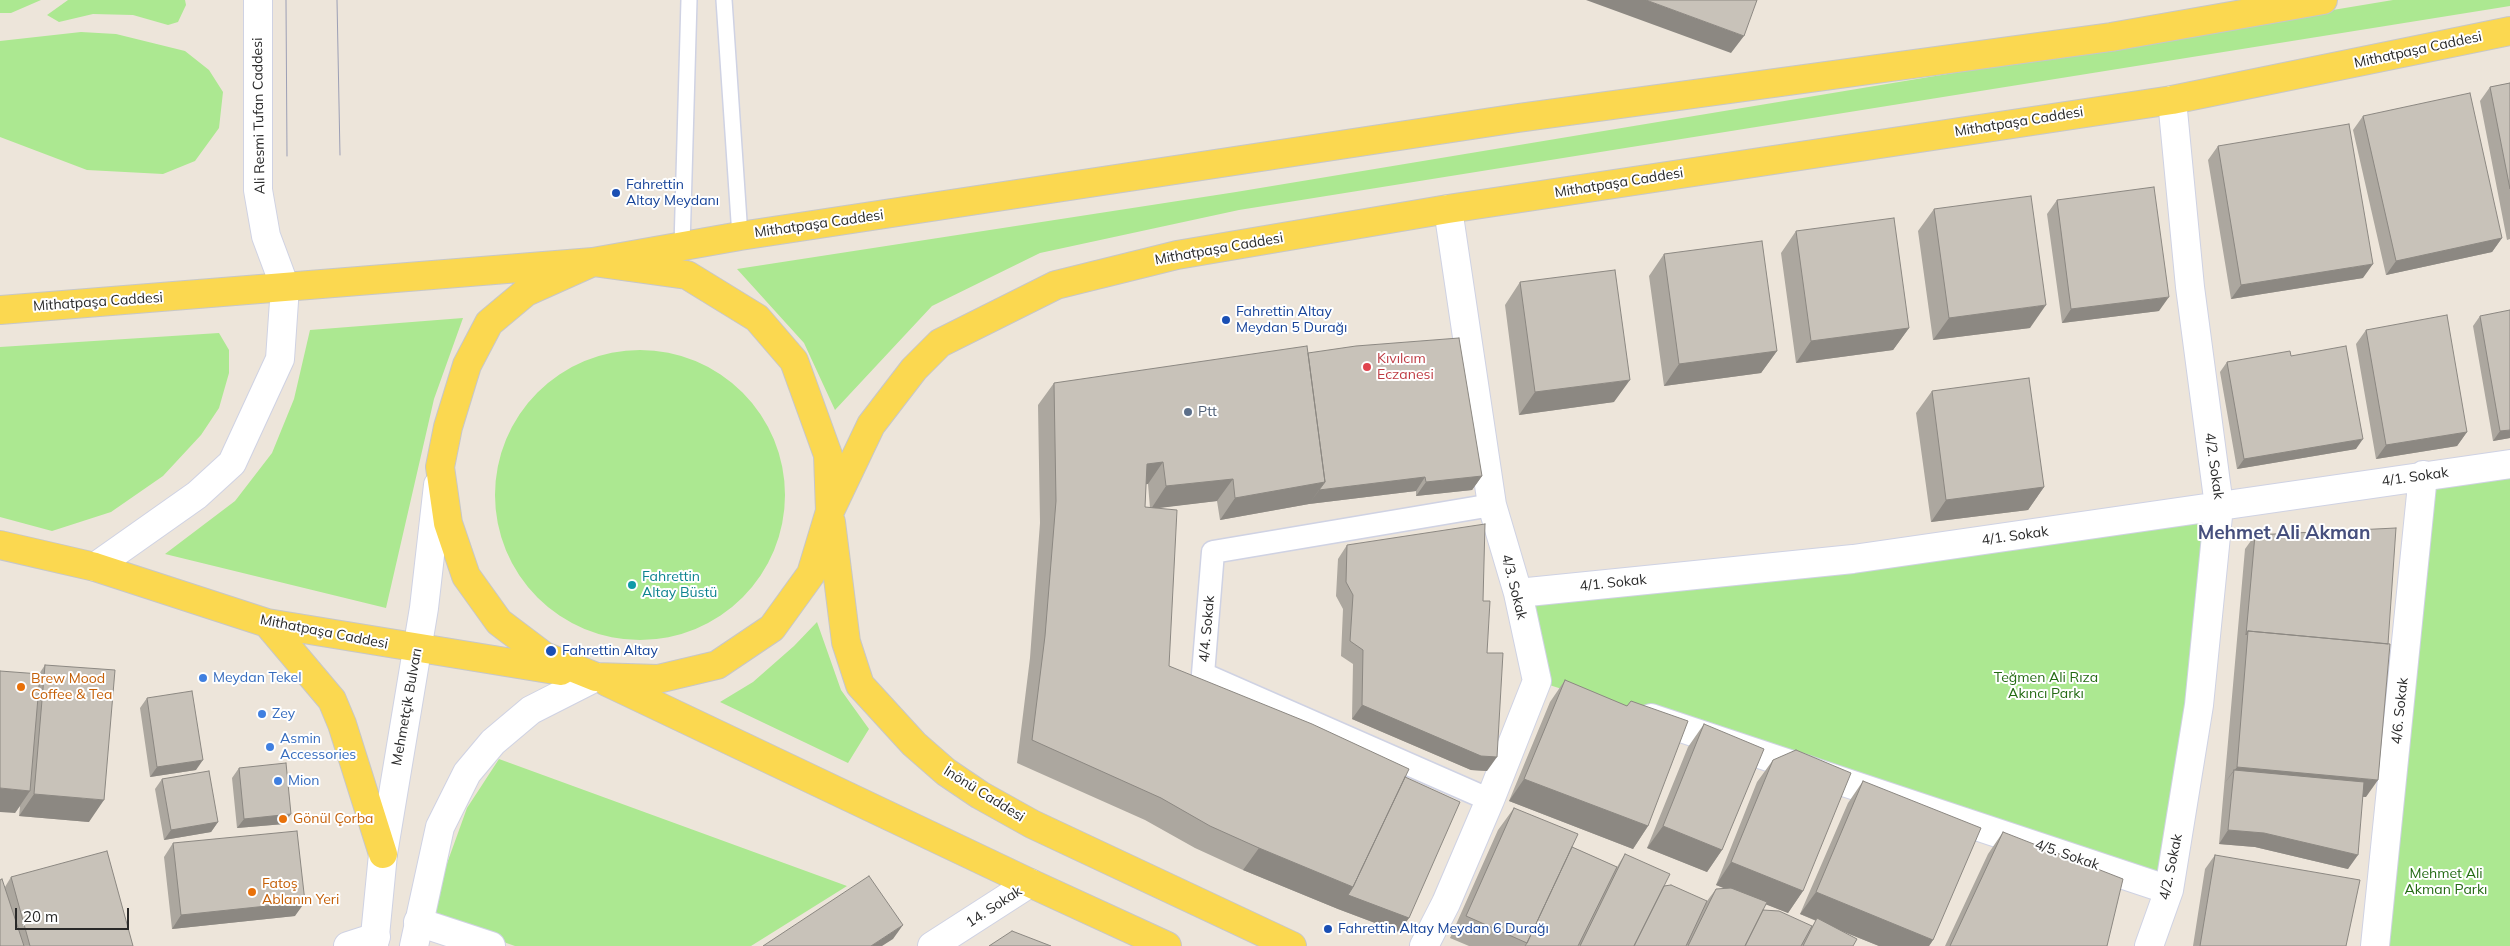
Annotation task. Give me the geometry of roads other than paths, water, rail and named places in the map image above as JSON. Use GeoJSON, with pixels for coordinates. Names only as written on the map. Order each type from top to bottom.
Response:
{"type":"FeatureCollection","features":[{"type":"Feature","properties":{"kind":"main road","name":"Mithatpaşa Caddesi"},"geometry":{"type":"LineString","coordinates":[[0,310],[593,262],[740,236],[1518,118],[2111,37],[2323,0]]}},
{"type":"Feature","properties":{"kind":"main road","name":"Mithatpaşa Caddesi"},"geometry":{"type":"LineString","coordinates":[[830,511],[871,425],[914,369],[940,343],[1056,285],[1177,255],[1448,209],[2172,100],[2510,30]]}},
{"type":"Feature","properties":{"kind":"main road"},"geometry":{"type":"LineString","coordinates":[[596,676],[658,679],[717,665],[772,628],[811,574],[830,511],[828,454],[810,402],[794,361],[757,318],[687,275],[593,262],[526,292],[489,323],[467,365],[448,427],[440,467],[448,523],[466,576],[499,622],[544,656],[596,676],[1030,883],[1167,946]]}},
{"type":"Feature","properties":{"kind":"main road","name":"İnönü Caddesi"},"geometry":{"type":"LineString","coordinates":[[830,511],[846,642],[860,686],[914,744],[952,776],[1032,824],[1292,946]]}},
{"type":"Feature","properties":{"kind":"main road","name":"Mithatpaşa Caddesi"},"geometry":{"type":"LineString","coordinates":[[0,545],[95,567],[267,623],[417,649],[596,676]]}},
{"type":"Feature","properties":{"kind":"main road"},"geometry":{"type":"LineString","coordinates":[[267,623],[332,700],[342,724],[383,854]]}},
{"type":"Feature","properties":{"kind":"street","name":"Ali Resmi Tufan Caddesi"},"geometry":{"type":"LineString","coordinates":[[258,0],[258,190],[266,236],[285,287]]}},
{"type":"Feature","properties":{"kind":"street","name":"4/2. Sokak"},"geometry":{"type":"LineString","coordinates":[[2149,946],[2169,890],[2199,705],[2219,506],[2190,287],[2172,100]]}},
{"type":"Feature","properties":{"kind":"street","name":"4/3. Sokak"},"geometry":{"type":"LineString","coordinates":[[1448,209],[1492,505],[1518,593],[1537,680]]}},
{"type":"Feature","properties":{"kind":"street"},"geometry":{"type":"LineString","coordinates":[[95,567],[197,495],[232,463],[280,359],[285,287]]}},
{"type":"Feature","properties":{"kind":"street","name":"4/1. Sokak"},"geometry":{"type":"LineString","coordinates":[[1518,593],[1853,559],[2423,475],[2510,464]]}},
{"type":"Feature","properties":{"kind":"street","name":"Mehmetçik Bulvarı"},"geometry":{"type":"LineString","coordinates":[[375,941],[383,854],[417,649],[440,467]]}},
{"type":"Feature","properties":{"kind":"street","name":"4/6. Sokak"},"geometry":{"type":"LineString","coordinates":[[2375,946],[2380,913],[2423,475]]}},
{"type":"Feature","properties":{"kind":"street","name":"4/4. Sokak"},"geometry":{"type":"LineString","coordinates":[[1490,800],[1202,674],[1214,552],[1492,505]]}},
{"type":"Feature","properties":{"kind":"street"},"geometry":{"type":"LineString","coordinates":[[491,946],[416,934],[440,827],[467,773],[493,742],[530,710],[596,676]]}},
{"type":"Feature","properties":{"kind":"street"},"geometry":{"type":"LineString","coordinates":[[1424,946],[1446,903],[1490,800],[1537,680],[1565,690]]}},
{"type":"Feature","properties":{"kind":"street","name":"4/5. Sokak"},"geometry":{"type":"LineString","coordinates":[[1631,711],[1866,787],[2169,890]]}},
{"type":"Feature","properties":{"kind":"street","name":"14. Sokak"},"geometry":{"type":"LineString","coordinates":[[932,946],[1030,883]]}},
{"type":"Feature","properties":{"kind":"street"},"geometry":{"type":"LineString","coordinates":[[348,946],[375,941]]}},
{"type":"Feature","properties":{"kind":"lane"},"geometry":{"type":"LineString","coordinates":[[682,246],[689,0]]}},
{"type":"Feature","properties":{"kind":"lane"},"geometry":{"type":"LineString","coordinates":[[724,0],[740,236]]}},
{"type":"Feature","properties":{"kind":"tram line"},"geometry":{"type":"LineString","coordinates":[[286,0],[287,156]]}},
{"type":"Feature","properties":{"kind":"tram line"},"geometry":{"type":"LineString","coordinates":[[337,0],[340,155]]}},
{"type":"Feature","properties":{"kind":"place","name":"Fahrettin Altay Meydanı"},"geometry":{"type":"Point","coordinates":[616,193]}},
{"type":"Feature","properties":{"kind":"place","name":"Fahrettin Altay Meydan 5 Durağı"},"geometry":{"type":"Point","coordinates":[1226,320]}},
{"type":"Feature","properties":{"kind":"place","name":"Kıvılcım Eczanesi"},"geometry":{"type":"Point","coordinates":[1367,367]}},
{"type":"Feature","properties":{"kind":"place","name":"Ptt"},"geometry":{"type":"Point","coordinates":[1188,412]}},
{"type":"Feature","properties":{"kind":"place","name":"Fahrettin Altay Büstü"},"geometry":{"type":"Point","coordinates":[632,585]}},
{"type":"Feature","properties":{"kind":"place","name":"Fahrettin Altay"},"geometry":{"type":"Point","coordinates":[551,651]}},
{"type":"Feature","properties":{"kind":"place","name":"Meydan Tekel"},"geometry":{"type":"Point","coordinates":[203,678]}},
{"type":"Feature","properties":{"kind":"place","name":"Brew Mood Coffee & Tea"},"geometry":{"type":"Point","coordinates":[21,687]}},
{"type":"Feature","properties":{"kind":"place","name":"Zey"},"geometry":{"type":"Point","coordinates":[262,714]}},
{"type":"Feature","properties":{"kind":"place","name":"Asmin Accessories"},"geometry":{"type":"Point","coordinates":[270,747]}},
{"type":"Feature","properties":{"kind":"place","name":"Mion"},"geometry":{"type":"Point","coordinates":[278,781]}},
{"type":"Feature","properties":{"kind":"place","name":"Gönül Çorba"},"geometry":{"type":"Point","coordinates":[283,819]}},
{"type":"Feature","properties":{"kind":"place","name":"Fatoş Ablanın Yeri"},"geometry":{"type":"Point","coordinates":[252,892]}},
{"type":"Feature","properties":{"kind":"place","name":"Fahrettin Altay Meydan 6 Durağı"},"geometry":{"type":"Point","coordinates":[1328,929]}},
{"type":"Feature","properties":{"kind":"district","name":"Mehmet Ali Akman"},"geometry":{"type":"Point","coordinates":[2284,533]}},
{"type":"Feature","properties":{"kind":"park label","name":"Teğmen Ali Rıza Akıncı Parkı"},"geometry":{"type":"Point","coordinates":[2046,686]}},
{"type":"Feature","properties":{"kind":"park label","name":"Mehmet Ali Akman Parkı"},"geometry":{"type":"Point","coordinates":[2446,882]}}]}
